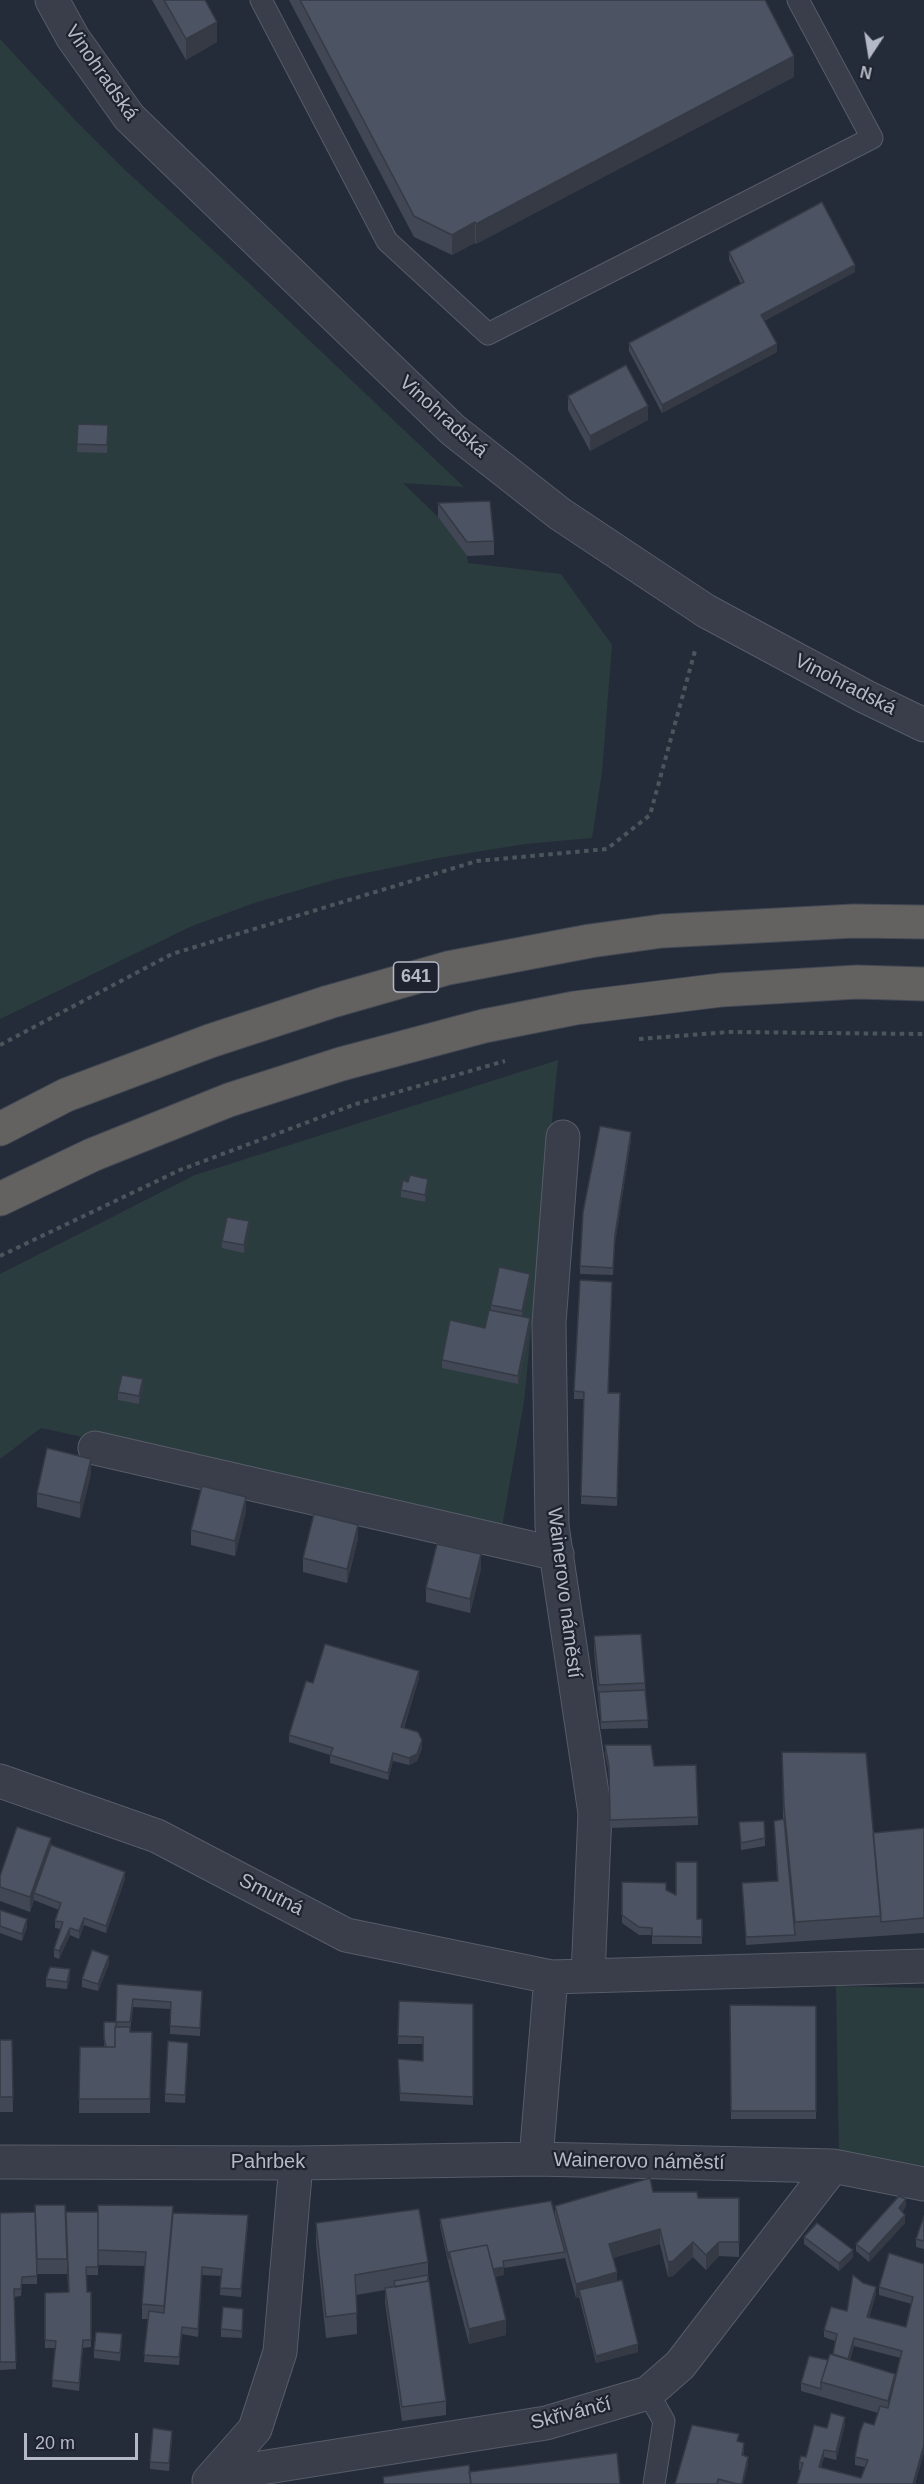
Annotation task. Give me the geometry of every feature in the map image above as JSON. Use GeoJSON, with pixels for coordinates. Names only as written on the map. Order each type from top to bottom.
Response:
{"type":"FeatureCollection","features":[{"type":"Feature","properties":{"kind":"highway","name":"641"},"geometry":{"type":"LineString","coordinates":[[0,1129],[66,1095],[210,1041],[329,1002],[448,968],[590,941],[662,932],[855,921],[924,922]]}},
{"type":"Feature","properties":{"kind":"highway"},"geometry":{"type":"LineString","coordinates":[[0,1199],[101,1151],[229,1100],[341,1064],[464,1031],[597,1005],[721,990],[857,982],[924,984]]}},
{"type":"Feature","properties":{"kind":"street","name":"Vinohradská"},"geometry":{"type":"LineString","coordinates":[[52,0],[73,38],[129,117],[453,430],[560,514],[706,611],[836,682],[924,725]]}},
{"type":"Feature","properties":{"kind":"street","name":"Wainerovo náměstí"},"geometry":{"type":"LineString","coordinates":[[563,1137],[549,1323],[552,1526],[595,1813],[588,1976]]}},
{"type":"Feature","properties":{"kind":"street"},"geometry":{"type":"LineString","coordinates":[[95,1448],[557,1554]]}},
{"type":"Feature","properties":{"kind":"street","name":"Smutná"},"geometry":{"type":"LineString","coordinates":[[0,1781],[157,1836],[346,1935],[551,1977]]}},
{"type":"Feature","properties":{"kind":"street"},"geometry":{"type":"LineString","coordinates":[[551,1977],[924,1966]]}},
{"type":"Feature","properties":{"kind":"street","name":"Wainerovo náměstí"},"geometry":{"type":"LineString","coordinates":[[551,1977],[536,2159],[833,2166],[924,2184]]}},
{"type":"Feature","properties":{"kind":"street","name":"Pahrbek"},"geometry":{"type":"LineString","coordinates":[[0,2162],[296,2163],[536,2159]]}},
{"type":"Feature","properties":{"kind":"street"},"geometry":{"type":"LineString","coordinates":[[211,2479],[255,2429],[280,2352],[296,2163]]}},
{"type":"Feature","properties":{"kind":"street","name":"Skřivánčí"},"geometry":{"type":"LineString","coordinates":[[211,2479],[546,2423],[648,2394],[680,2365],[833,2166]]}},
{"type":"Feature","properties":{"kind":"lane"},"geometry":{"type":"LineString","coordinates":[[261,0],[387,241],[488,334],[872,138],[798,0]]}},
{"type":"Feature","properties":{"kind":"lane"},"geometry":{"type":"LineString","coordinates":[[648,2394],[664,2421],[654,2484]]}},
{"type":"Feature","properties":{"kind":"path"},"geometry":{"type":"LineString","coordinates":[[0,1044],[172,954],[477,861],[607,849],[650,815],[706,611]]}},
{"type":"Feature","properties":{"kind":"path"},"geometry":{"type":"LineString","coordinates":[[637,1040],[729,1032],[924,1034]]}},
{"type":"Feature","properties":{"kind":"path"},"geometry":{"type":"LineString","coordinates":[[0,1256],[180,1170],[356,1104],[511,1060]]}},
{"type":"Feature","properties":{"kind":"shaded area"},"geometry":{"type":"Polygon","coordinates":[[[0,39],[125,170],[251,285],[464,487],[403,483],[438,517],[467,556],[468,563],[561,574],[612,645],[602,772],[592,838],[525,844],[438,858],[337,879],[254,903],[192,926],[0,1019],[0,39]]]}},
{"type":"Feature","properties":{"kind":"shaded area"},"geometry":{"type":"Polygon","coordinates":[[[558,1060],[524,1401],[502,1527],[41,1428],[0,1459],[0,1274],[195,1175],[558,1060]]]}},
{"type":"Feature","properties":{"kind":"shaded area"},"geometry":{"type":"Polygon","coordinates":[[[836,1986],[924,1988],[924,2177],[839,2156],[836,1986]]]}},
{"type":"Feature","properties":{"kind":"building"},"geometry":{"type":"Polygon","coordinates":[[[164,0],[205,0],[217,22],[186,39],[164,0]]]}},
{"type":"Feature","properties":{"kind":"building"},"geometry":{"type":"Polygon","coordinates":[[[300,0],[765,0],[794,56],[452,235],[414,216],[300,0]]]}},
{"type":"Feature","properties":{"kind":"building"},"geometry":{"type":"Polygon","coordinates":[[[822,202],[855,265],[761,315],[777,344],[662,405],[629,343],[744,282],[729,252],[822,202]]]}},
{"type":"Feature","properties":{"kind":"building"},"geometry":{"type":"Polygon","coordinates":[[[626,365],[648,406],[590,436],[568,396],[626,365]]]}},
{"type":"Feature","properties":{"kind":"building"},"geometry":{"type":"Polygon","coordinates":[[[78,424],[108,425],[107,445],[77,444],[78,424]]]}},
{"type":"Feature","properties":{"kind":"building"},"geometry":{"type":"Polygon","coordinates":[[[490,501],[494,541],[467,542],[438,503],[490,501]]]}},
{"type":"Feature","properties":{"kind":"building"},"geometry":{"type":"Polygon","coordinates":[[[600,1126],[631,1132],[615,1235],[613,1268],[580,1266],[583,1212],[600,1126]]]}},
{"type":"Feature","properties":{"kind":"building"},"geometry":{"type":"Polygon","coordinates":[[[410,1175],[428,1179],[425,1195],[401,1190],[403,1180],[408,1182],[410,1175]]]}},
{"type":"Feature","properties":{"kind":"building"},"geometry":{"type":"Polygon","coordinates":[[[227,1217],[249,1221],[244,1245],[222,1241],[227,1217]]]}},
{"type":"Feature","properties":{"kind":"building"},"geometry":{"type":"Polygon","coordinates":[[[499,1267],[530,1274],[522,1311],[491,1305],[499,1267]]]}},
{"type":"Feature","properties":{"kind":"building"},"geometry":{"type":"Polygon","coordinates":[[[580,1280],[612,1282],[608,1393],[620,1393],[617,1498],[581,1496],[584,1392],[574,1391],[580,1280]]]}},
{"type":"Feature","properties":{"kind":"building"},"geometry":{"type":"Polygon","coordinates":[[[489,1310],[530,1318],[518,1376],[442,1360],[450,1320],[485,1328],[489,1310]]]}},
{"type":"Feature","properties":{"kind":"building"},"geometry":{"type":"Polygon","coordinates":[[[122,1375],[143,1379],[139,1396],[118,1392],[122,1375]]]}},
{"type":"Feature","properties":{"kind":"building"},"geometry":{"type":"Polygon","coordinates":[[[47,1448],[91,1459],[80,1503],[37,1493],[47,1448]]]}},
{"type":"Feature","properties":{"kind":"building"},"geometry":{"type":"Polygon","coordinates":[[[202,1486],[246,1497],[235,1541],[191,1530],[202,1486]]]}},
{"type":"Feature","properties":{"kind":"building"},"geometry":{"type":"Polygon","coordinates":[[[314,1514],[358,1525],[347,1569],[303,1558],[314,1514]]]}},
{"type":"Feature","properties":{"kind":"building"},"geometry":{"type":"Polygon","coordinates":[[[437,1544],[481,1554],[470,1599],[426,1588],[437,1544]]]}},
{"type":"Feature","properties":{"kind":"building"},"geometry":{"type":"Polygon","coordinates":[[[641,1634],[645,1683],[599,1685],[594,1636],[641,1634]]]}},
{"type":"Feature","properties":{"kind":"building"},"geometry":{"type":"Polygon","coordinates":[[[325,1644],[419,1671],[401,1727],[418,1732],[422,1740],[417,1754],[409,1758],[393,1753],[388,1773],[330,1755],[333,1748],[289,1735],[306,1681],[313,1683],[325,1644]]]}},
{"type":"Feature","properties":{"kind":"building"},"geometry":{"type":"Polygon","coordinates":[[[645,1690],[648,1720],[601,1722],[599,1692],[645,1690]]]}},
{"type":"Feature","properties":{"kind":"building"},"geometry":{"type":"Polygon","coordinates":[[[605,1745],[651,1745],[654,1766],[696,1765],[698,1817],[610,1820],[609,1767],[605,1745]]]}},
{"type":"Feature","properties":{"kind":"building"},"geometry":{"type":"Polygon","coordinates":[[[782,1752],[866,1753],[881,1916],[795,1922],[784,1806],[782,1752]]]}},
{"type":"Feature","properties":{"kind":"building"},"geometry":{"type":"Polygon","coordinates":[[[784,1819],[795,1935],[746,1937],[742,1883],[778,1881],[774,1821],[784,1819]]]}},
{"type":"Feature","properties":{"kind":"building"},"geometry":{"type":"Polygon","coordinates":[[[764,1821],[765,1838],[741,1843],[739,1822],[764,1821]]]}},
{"type":"Feature","properties":{"kind":"building"},"geometry":{"type":"Polygon","coordinates":[[[17,1827],[51,1838],[30,1897],[0,1887],[0,1876],[17,1827]]]}},
{"type":"Feature","properties":{"kind":"building"},"geometry":{"type":"Polygon","coordinates":[[[924,1828],[924,1918],[881,1922],[873,1833],[924,1828]]]}},
{"type":"Feature","properties":{"kind":"building"},"geometry":{"type":"Polygon","coordinates":[[[51,1845],[125,1872],[106,1926],[84,1918],[79,1931],[70,1928],[59,1951],[54,1949],[63,1922],[55,1921],[61,1903],[34,1893],[51,1845]]]}},
{"type":"Feature","properties":{"kind":"building"},"geometry":{"type":"Polygon","coordinates":[[[676,1862],[697,1862],[697,1919],[702,1919],[702,1937],[652,1936],[652,1928],[639,1927],[622,1915],[622,1882],[666,1883],[666,1890],[676,1895],[676,1862]]]}},
{"type":"Feature","properties":{"kind":"building"},"geometry":{"type":"Polygon","coordinates":[[[0,1910],[27,1919],[22,1934],[0,1926],[0,1910]]]}},
{"type":"Feature","properties":{"kind":"building"},"geometry":{"type":"Polygon","coordinates":[[[92,1950],[109,1956],[98,1984],[82,1979],[92,1950]]]}},
{"type":"Feature","properties":{"kind":"building"},"geometry":{"type":"Polygon","coordinates":[[[50,1967],[70,1969],[67,1982],[46,1979],[50,1967]]]}},
{"type":"Feature","properties":{"kind":"building"},"geometry":{"type":"Polygon","coordinates":[[[117,1984],[202,1991],[200,2028],[170,2026],[171,2002],[133,1999],[130,2022],[116,2022],[117,1984]]]}},
{"type":"Feature","properties":{"kind":"building"},"geometry":{"type":"Polygon","coordinates":[[[399,2001],[473,2004],[473,2097],[400,2093],[398,2059],[423,2061],[423,2037],[398,2036],[399,2001]]]}},
{"type":"Feature","properties":{"kind":"building"},"geometry":{"type":"Polygon","coordinates":[[[730,2005],[816,2006],[816,2111],[731,2111],[730,2005]]]}},
{"type":"Feature","properties":{"kind":"building"},"geometry":{"type":"Polygon","coordinates":[[[104,2022],[116,2022],[115,2047],[106,2047],[104,2022]]]}},
{"type":"Feature","properties":{"kind":"building"},"geometry":{"type":"Polygon","coordinates":[[[115,2027],[130,2027],[130,2032],[152,2032],[150,2099],[79,2099],[80,2047],[115,2047],[115,2027]]]}},
{"type":"Feature","properties":{"kind":"building"},"geometry":{"type":"Polygon","coordinates":[[[0,2040],[12,2040],[13,2097],[0,2097],[0,2040]]]}},
{"type":"Feature","properties":{"kind":"building"},"geometry":{"type":"Polygon","coordinates":[[[168,2041],[188,2043],[185,2095],[165,2094],[168,2041]]]}},
{"type":"Feature","properties":{"kind":"building"},"geometry":{"type":"Polygon","coordinates":[[[650,2178],[653,2192],[697,2192],[698,2198],[739,2198],[739,2242],[719,2242],[706,2255],[693,2242],[673,2261],[668,2262],[660,2229],[609,2244],[617,2272],[576,2284],[555,2206],[650,2178]]]}},
{"type":"Feature","properties":{"kind":"building"},"geometry":{"type":"Polygon","coordinates":[[[899,2196],[906,2199],[899,2208],[905,2215],[869,2254],[856,2244],[899,2196]]]}},
{"type":"Feature","properties":{"kind":"building"},"geometry":{"type":"Polygon","coordinates":[[[551,2201],[565,2252],[503,2261],[504,2267],[493,2269],[487,2245],[449,2252],[449,2259],[440,2219],[551,2201]]]}},
{"type":"Feature","properties":{"kind":"building"},"geometry":{"type":"Polygon","coordinates":[[[35,2205],[65,2205],[67,2259],[37,2259],[35,2205]]]}},
{"type":"Feature","properties":{"kind":"building"},"geometry":{"type":"Polygon","coordinates":[[[98,2205],[173,2206],[164,2306],[142,2304],[146,2252],[98,2250],[98,2205]]]}},
{"type":"Feature","properties":{"kind":"building"},"geometry":{"type":"Polygon","coordinates":[[[419,2209],[428,2262],[355,2275],[357,2313],[326,2317],[316,2223],[419,2209]]]}},
{"type":"Feature","properties":{"kind":"building"},"geometry":{"type":"Polygon","coordinates":[[[35,2212],[37,2276],[22,2277],[21,2289],[14,2289],[16,2362],[0,2362],[0,2213],[35,2212]]]}},
{"type":"Feature","properties":{"kind":"building"},"geometry":{"type":"Polygon","coordinates":[[[66,2212],[98,2212],[98,2267],[86,2267],[87,2292],[91,2292],[91,2340],[83,2340],[79,2383],[52,2380],[56,2341],[45,2340],[45,2293],[69,2292],[66,2212]]]}},
{"type":"Feature","properties":{"kind":"building"},"geometry":{"type":"Polygon","coordinates":[[[173,2213],[248,2215],[241,2289],[220,2288],[222,2269],[202,2267],[198,2329],[182,2327],[179,2357],[144,2355],[149,2311],[164,2313],[173,2213]]]}},
{"type":"Feature","properties":{"kind":"building"},"geometry":{"type":"Polygon","coordinates":[[[924,2216],[924,2241],[916,2239],[924,2216]]]}},
{"type":"Feature","properties":{"kind":"building"},"geometry":{"type":"Polygon","coordinates":[[[817,2223],[853,2250],[839,2263],[804,2237],[817,2223]]]}},
{"type":"Feature","properties":{"kind":"building"},"geometry":{"type":"Polygon","coordinates":[[[487,2245],[506,2320],[469,2329],[449,2252],[487,2245]]]}},
{"type":"Feature","properties":{"kind":"building"},"geometry":{"type":"Polygon","coordinates":[[[889,2253],[924,2264],[924,2445],[913,2484],[797,2484],[803,2463],[799,2462],[801,2456],[806,2457],[814,2425],[827,2428],[831,2413],[845,2417],[836,2452],[824,2450],[819,2467],[861,2478],[868,2460],[855,2457],[860,2432],[864,2422],[874,2425],[880,2406],[888,2408],[902,2351],[854,2338],[848,2359],[833,2354],[837,2334],[824,2330],[831,2307],[847,2311],[853,2275],[863,2283],[876,2287],[867,2317],[906,2327],[913,2297],[879,2287],[889,2253]]]}},
{"type":"Feature","properties":{"kind":"building"},"geometry":{"type":"Polygon","coordinates":[[[428,2275],[428,2281],[395,2287],[394,2281],[428,2275]]]}},
{"type":"Feature","properties":{"kind":"building"},"geometry":{"type":"Polygon","coordinates":[[[622,2280],[638,2344],[596,2356],[579,2290],[622,2280]]]}},
{"type":"Feature","properties":{"kind":"building"},"geometry":{"type":"Polygon","coordinates":[[[429,2281],[446,2401],[402,2407],[385,2288],[429,2281]]]}},
{"type":"Feature","properties":{"kind":"building"},"geometry":{"type":"Polygon","coordinates":[[[223,2307],[243,2309],[242,2331],[221,2329],[223,2307]]]}},
{"type":"Feature","properties":{"kind":"building"},"geometry":{"type":"Polygon","coordinates":[[[96,2332],[122,2334],[120,2353],[94,2350],[96,2332]]]}},
{"type":"Feature","properties":{"kind":"building"},"geometry":{"type":"Polygon","coordinates":[[[830,2354],[895,2374],[888,2401],[821,2382],[830,2354]]]}},
{"type":"Feature","properties":{"kind":"building"},"geometry":{"type":"Polygon","coordinates":[[[809,2356],[828,2360],[821,2389],[801,2383],[809,2356]]]}},
{"type":"Feature","properties":{"kind":"building"},"geometry":{"type":"Polygon","coordinates":[[[692,2425],[739,2434],[737,2441],[744,2443],[742,2455],[748,2457],[742,2484],[718,2479],[717,2484],[675,2484],[692,2425]]]}},
{"type":"Feature","properties":{"kind":"building"},"geometry":{"type":"Polygon","coordinates":[[[153,2428],[172,2431],[169,2463],[150,2462],[153,2428]]]}},
{"type":"Feature","properties":{"kind":"building"},"geometry":{"type":"Polygon","coordinates":[[[617,2453],[620,2484],[471,2484],[469,2472],[617,2453]]]}},
{"type":"Feature","properties":{"kind":"building"},"geometry":{"type":"Polygon","coordinates":[[[469,2465],[471,2484],[384,2484],[383,2477],[469,2465]]]}}]}
